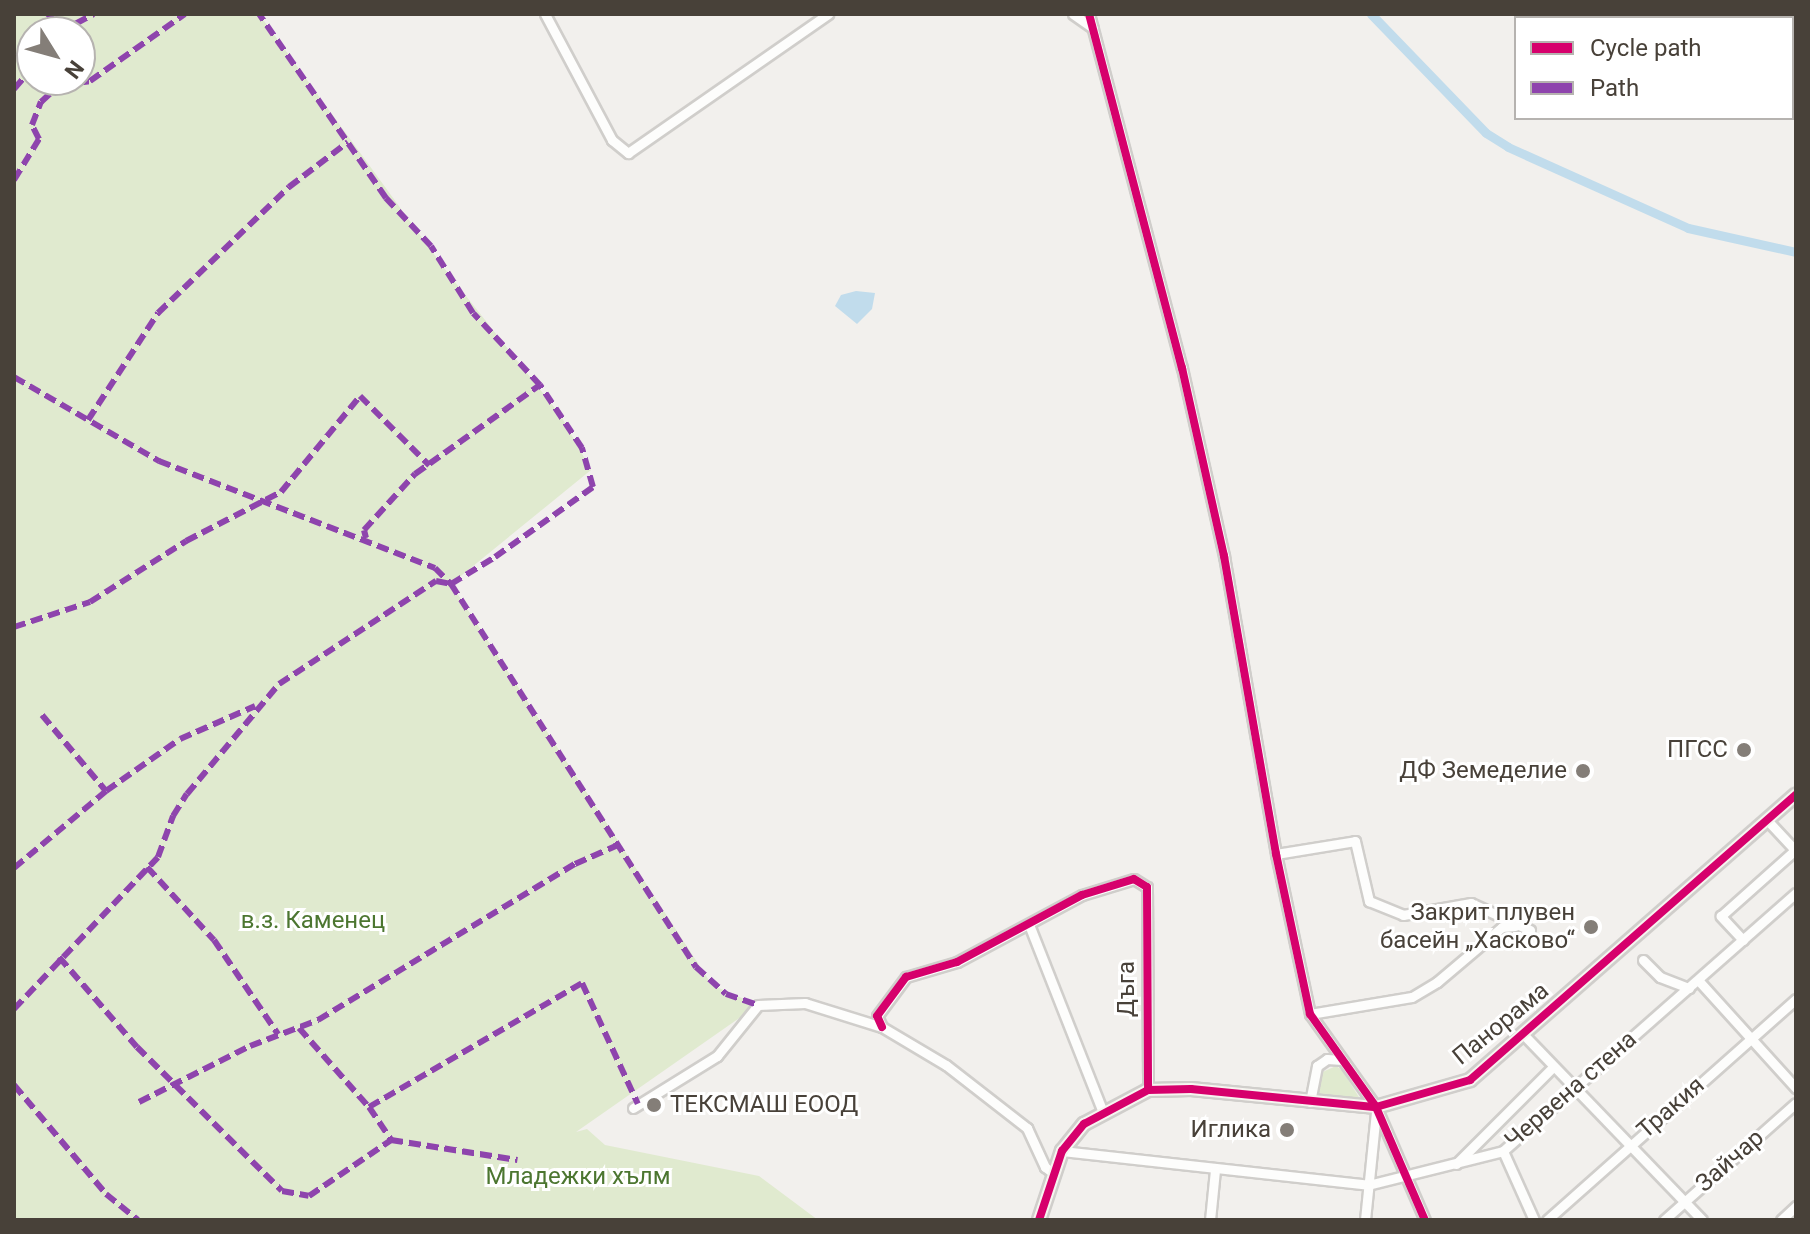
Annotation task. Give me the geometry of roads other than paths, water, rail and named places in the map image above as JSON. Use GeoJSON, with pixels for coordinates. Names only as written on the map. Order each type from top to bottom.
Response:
{"type":"FeatureCollection","features":[{"type":"Feature","properties":{"kind":"street"},"geometry":{"type":"LineString","coordinates":[[545,14],[612,140],[628,153],[828,14]]}},
{"type":"Feature","properties":{"kind":"street"},"geometry":{"type":"LineString","coordinates":[[1073,14],[1093,28]]}},
{"type":"Feature","properties":{"kind":"street"},"geometry":{"type":"LineString","coordinates":[[1089,14],[1182,368],[1217,527],[1276,854],[1310,1014],[1376,1107],[1425,1220]]}},
{"type":"Feature","properties":{"kind":"street","name":"Панорама"},"geometry":{"type":"LineString","coordinates":[[1039,1220],[1062,1151],[1084,1124],[1148,1090],[1191,1089],[1376,1107],[1470,1080],[1525,1036],[1796,795]]}},
{"type":"Feature","properties":{"kind":"street"},"geometry":{"type":"LineString","coordinates":[[1743,940],[1721,916],[1795,850],[1767,820]]}},
{"type":"Feature","properties":{"kind":"street"},"geometry":{"type":"LineString","coordinates":[[1276,854],[1355,841],[1369,901],[1403,915],[1471,903],[1515,926],[1530,930]]}},
{"type":"Feature","properties":{"kind":"street","name":"Дъга"},"geometry":{"type":"LineString","coordinates":[[1030,927],[1082,895],[1134,879],[1147,887],[1148,1090]]}},
{"type":"Feature","properties":{"kind":"street","name":"Червена стена"},"geometry":{"type":"LineString","coordinates":[[1062,1151],[1368,1185],[1405,1179],[1503,1151],[1796,893]]}},
{"type":"Feature","properties":{"kind":"street"},"geometry":{"type":"LineString","coordinates":[[1310,1014],[1412,997],[1437,982],[1502,927],[1515,926]]}},
{"type":"Feature","properties":{"kind":"street"},"geometry":{"type":"LineString","coordinates":[[882,1027],[877,1016],[900,981],[957,962],[1030,927],[1103,1112]]}},
{"type":"Feature","properties":{"kind":"street"},"geometry":{"type":"LineString","coordinates":[[1643,960],[1660,977],[1689,988]]}},
{"type":"Feature","properties":{"kind":"street"},"geometry":{"type":"LineString","coordinates":[[1698,980],[1796,1088]]}},
{"type":"Feature","properties":{"kind":"street","name":"Тракия"},"geometry":{"type":"LineString","coordinates":[[1547,1220],[1796,999]]}},
{"type":"Feature","properties":{"kind":"street"},"geometry":{"type":"LineString","coordinates":[[633,1108],[717,1056],[758,1005],[805,1003],[882,1027],[1005,1108],[1034,1137],[1045,1167],[1053,1173]]}},
{"type":"Feature","properties":{"kind":"street"},"geometry":{"type":"LineString","coordinates":[[1525,1036],[1702,1220]]}},
{"type":"Feature","properties":{"kind":"street"},"geometry":{"type":"LineString","coordinates":[[1310,1102],[1317,1066],[1327,1059],[1342,1060]]}},
{"type":"Feature","properties":{"kind":"street"},"geometry":{"type":"LineString","coordinates":[[1456,1164],[1553,1067]]}},
{"type":"Feature","properties":{"kind":"street","name":"Зайчар"},"geometry":{"type":"LineString","coordinates":[[1664,1220],[1796,1103]]}},
{"type":"Feature","properties":{"kind":"street"},"geometry":{"type":"LineString","coordinates":[[1365,1220],[1376,1107]]}},
{"type":"Feature","properties":{"kind":"street"},"geometry":{"type":"LineString","coordinates":[[1503,1151],[1534,1220]]}},
{"type":"Feature","properties":{"kind":"street"},"geometry":{"type":"LineString","coordinates":[[1210,1220],[1215,1170]]}},
{"type":"Feature","properties":{"kind":"street"},"geometry":{"type":"LineString","coordinates":[[1781,1220],[1796,1206]]}},
{"type":"Feature","properties":{"kind":"water"},"geometry":{"type":"Polygon","coordinates":[[[856,291],[875,293],[872,309],[857,324],[835,306],[841,295],[856,291]]]}},
{"type":"Feature","properties":{"kind":"waterway"},"geometry":{"type":"LineString","coordinates":[[1371,14],[1486,133],[1508,147],[1688,228],[1796,252]]}},
{"type":"Feature","properties":{"kind":"place","name":"ПГСС"},"geometry":{"type":"Point","coordinates":[1744,750]}},
{"type":"Feature","properties":{"kind":"place","name":"ДФ Земеделие"},"geometry":{"type":"Point","coordinates":[1583,771]}},
{"type":"Feature","properties":{"kind":"place","name":"Закрит плувен басейн „Хасково“"},"geometry":{"type":"Point","coordinates":[1591,927]}},
{"type":"Feature","properties":{"kind":"place","name":"ТЕКСМАШ ЕООД"},"geometry":{"type":"Point","coordinates":[654,1105]}},
{"type":"Feature","properties":{"kind":"place","name":"Иглика"},"geometry":{"type":"Point","coordinates":[1287,1130]}},
{"type":"Feature","properties":{"kind":"park label","name":"в.з. Каменец"},"geometry":{"type":"Point","coordinates":[313,921]}},
{"type":"Feature","properties":{"kind":"park label","name":"Младежки хълм"},"geometry":{"type":"Point","coordinates":[578,1177]}}]}
